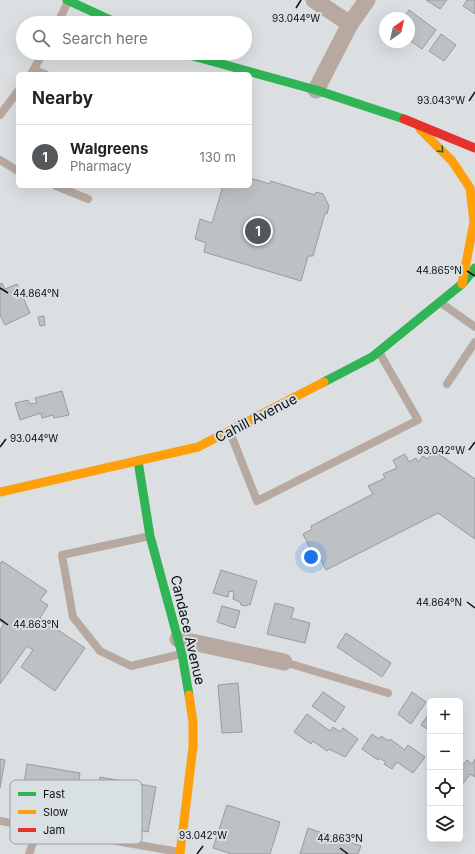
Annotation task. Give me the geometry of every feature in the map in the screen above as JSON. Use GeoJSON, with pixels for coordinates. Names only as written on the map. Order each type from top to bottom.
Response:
{"type":"FeatureCollection","features":[{"type":"Feature","properties":{"kind":"street"},"geometry":{"type":"LineString","coordinates":[[68,0],[102,16]]}},
{"type":"Feature","properties":{"kind":"street"},"geometry":{"type":"LineString","coordinates":[[314,0],[350,24]]}},
{"type":"Feature","properties":{"kind":"street"},"geometry":{"type":"LineString","coordinates":[[316,90],[350,24],[367,0]]}},
{"type":"Feature","properties":{"kind":"street"},"geometry":{"type":"LineString","coordinates":[[207,60],[251,72]]}},
{"type":"Feature","properties":{"kind":"street"},"geometry":{"type":"LineString","coordinates":[[252,72],[316,90],[413,122],[475,148]]}},
{"type":"Feature","properties":{"kind":"street"},"geometry":{"type":"LineString","coordinates":[[413,122],[452,161],[470,188],[474,222],[462,284]]}},
{"type":"Feature","properties":{"kind":"street","name":"Cahill Avenue"},"geometry":{"type":"LineString","coordinates":[[0,492],[198,447],[372,357],[462,284],[475,268]]}},
{"type":"Feature","properties":{"kind":"street","name":"Candace Avenue"},"geometry":{"type":"LineString","coordinates":[[138,461],[150,536],[180,646],[194,722],[193,747],[182,853]]}},
{"type":"Feature","properties":{"kind":"street"},"geometry":{"type":"LineString","coordinates":[[180,646],[284,662]]}},
{"type":"Feature","properties":{"kind":"lane"},"geometry":{"type":"LineString","coordinates":[[61,16],[68,0]]}},
{"type":"Feature","properties":{"kind":"lane"},"geometry":{"type":"LineString","coordinates":[[32,72],[39,60]]}},
{"type":"Feature","properties":{"kind":"lane"},"geometry":{"type":"LineString","coordinates":[[0,115],[16,94]]}},
{"type":"Feature","properties":{"kind":"lane"},"geometry":{"type":"LineString","coordinates":[[0,160],[16,170]]}},
{"type":"Feature","properties":{"kind":"lane"},"geometry":{"type":"LineString","coordinates":[[61,188],[88,199]]}},
{"type":"Feature","properties":{"kind":"lane"},"geometry":{"type":"LineString","coordinates":[[440,302],[475,327]]}},
{"type":"Feature","properties":{"kind":"lane"},"geometry":{"type":"LineString","coordinates":[[447,384],[475,342]]}},
{"type":"Feature","properties":{"kind":"lane"},"geometry":{"type":"LineString","coordinates":[[230,431],[257,501],[418,420],[379,352]]}},
{"type":"Feature","properties":{"kind":"lane"},"geometry":{"type":"LineString","coordinates":[[150,536],[62,555],[73,617],[100,651],[131,666],[180,646]]}},
{"type":"Feature","properties":{"kind":"lane"},"geometry":{"type":"LineString","coordinates":[[284,662],[388,693]]}},
{"type":"Feature","properties":{"kind":"lane"},"geometry":{"type":"LineString","coordinates":[[0,821],[10,823]]}},
{"type":"Feature","properties":{"kind":"lane"},"geometry":{"type":"LineString","coordinates":[[29,854],[32,844]]}},
{"type":"Feature","properties":{"kind":"lane"},"geometry":{"type":"LineString","coordinates":[[130,844],[182,853]]}},
{"type":"Feature","properties":{"kind":"building"},"geometry":{"type":"Polygon","coordinates":[[[426,0],[447,0],[440,9],[426,0]]]}},
{"type":"Feature","properties":{"kind":"building"},"geometry":{"type":"Polygon","coordinates":[[[467,0],[475,0],[475,14],[463,6],[467,0]]]}},
{"type":"Feature","properties":{"kind":"building"},"geometry":{"type":"Polygon","coordinates":[[[415,14],[436,30],[422,49],[415,44],[415,14]]]}},
{"type":"Feature","properties":{"kind":"building"},"geometry":{"type":"Polygon","coordinates":[[[441,34],[456,45],[444,61],[429,51],[441,34]]]}},
{"type":"Feature","properties":{"kind":"building"},"geometry":{"type":"Polygon","coordinates":[[[252,179],[270,184],[271,181],[315,195],[316,192],[323,194],[329,206],[327,214],[325,213],[313,256],[308,256],[301,281],[204,252],[206,243],[195,239],[200,219],[212,223],[222,188],[252,188],[252,179]]]}},
{"type":"Feature","properties":{"kind":"building"},"geometry":{"type":"Polygon","coordinates":[[[2,283],[5,289],[17,284],[30,313],[5,325],[0,315],[0,284],[2,283]]]}},
{"type":"Feature","properties":{"kind":"building"},"geometry":{"type":"Polygon","coordinates":[[[44,316],[45,325],[40,326],[38,317],[44,316]]]}},
{"type":"Feature","properties":{"kind":"building"},"geometry":{"type":"Polygon","coordinates":[[[62,391],[69,415],[54,418],[53,415],[42,418],[41,413],[20,420],[15,403],[28,400],[30,404],[37,403],[35,398],[62,391]]]}},
{"type":"Feature","properties":{"kind":"building"},"geometry":{"type":"Polygon","coordinates":[[[432,452],[436,452],[475,479],[475,539],[438,513],[326,570],[320,558],[316,560],[303,534],[312,529],[311,526],[373,494],[368,486],[385,478],[383,474],[397,468],[393,460],[405,454],[409,462],[416,458],[418,462],[423,456],[428,459],[432,452]]]}},
{"type":"Feature","properties":{"kind":"building"},"geometry":{"type":"Polygon","coordinates":[[[2,561],[47,591],[40,600],[48,605],[40,618],[85,648],[55,691],[21,667],[33,650],[27,646],[0,684],[0,630],[4,624],[0,621],[0,564],[2,561]]]}},
{"type":"Feature","properties":{"kind":"building"},"geometry":{"type":"Polygon","coordinates":[[[221,570],[257,581],[250,605],[241,605],[240,602],[233,599],[234,592],[229,591],[228,597],[213,593],[221,570]]]}},
{"type":"Feature","properties":{"kind":"building"},"geometry":{"type":"Polygon","coordinates":[[[275,603],[294,608],[291,618],[310,623],[305,643],[267,634],[275,603]]]}},
{"type":"Feature","properties":{"kind":"building"},"geometry":{"type":"Polygon","coordinates":[[[222,606],[240,611],[235,628],[217,622],[222,606]]]}},
{"type":"Feature","properties":{"kind":"building"},"geometry":{"type":"Polygon","coordinates":[[[346,633],[391,663],[382,677],[337,647],[346,633]]]}},
{"type":"Feature","properties":{"kind":"building"},"geometry":{"type":"Polygon","coordinates":[[[238,683],[242,732],[222,733],[218,685],[238,683]]]}},
{"type":"Feature","properties":{"kind":"building"},"geometry":{"type":"Polygon","coordinates":[[[323,692],[345,707],[335,722],[312,706],[323,692]]]}},
{"type":"Feature","properties":{"kind":"building"},"geometry":{"type":"Polygon","coordinates":[[[412,692],[426,702],[411,724],[398,714],[412,692]]]}},
{"type":"Feature","properties":{"kind":"building"},"geometry":{"type":"Polygon","coordinates":[[[307,714],[330,731],[333,727],[340,732],[343,728],[358,739],[345,757],[329,749],[327,751],[313,741],[311,744],[294,732],[307,714]]]}},
{"type":"Feature","properties":{"kind":"building"},"geometry":{"type":"Polygon","coordinates":[[[427,716],[427,729],[421,725],[427,716]]]}},
{"type":"Feature","properties":{"kind":"building"},"geometry":{"type":"Polygon","coordinates":[[[372,734],[379,739],[381,736],[389,741],[390,739],[405,750],[408,745],[425,757],[413,773],[397,762],[392,769],[384,764],[386,762],[379,758],[378,760],[362,749],[372,734]]]}},
{"type":"Feature","properties":{"kind":"building"},"geometry":{"type":"Polygon","coordinates":[[[0,759],[5,760],[0,788],[0,759]]]}},
{"type":"Feature","properties":{"kind":"building"},"geometry":{"type":"Polygon","coordinates":[[[475,759],[475,777],[470,774],[463,784],[463,763],[464,764],[467,760],[472,764],[475,759]]]}},
{"type":"Feature","properties":{"kind":"building"},"geometry":{"type":"Polygon","coordinates":[[[27,764],[80,773],[79,780],[25,780],[27,764]]]}},
{"type":"Feature","properties":{"kind":"building"},"geometry":{"type":"Polygon","coordinates":[[[100,777],[117,780],[99,780],[100,777]]]}},
{"type":"Feature","properties":{"kind":"building"},"geometry":{"type":"Polygon","coordinates":[[[142,784],[156,787],[148,832],[142,831],[142,784]]]}},
{"type":"Feature","properties":{"kind":"building"},"geometry":{"type":"Polygon","coordinates":[[[227,805],[280,822],[270,854],[232,854],[213,848],[227,805]]]}},
{"type":"Feature","properties":{"kind":"building"},"geometry":{"type":"Polygon","coordinates":[[[308,828],[361,846],[358,854],[300,854],[308,828]]]}},
{"type":"Feature","properties":{"kind":"traffic: fast"},"geometry":{"type":"LineString","coordinates":[[67,0],[102,16]]}},
{"type":"Feature","properties":{"kind":"traffic: fast"},"geometry":{"type":"LineString","coordinates":[[207,60],[251,72]]}},
{"type":"Feature","properties":{"kind":"traffic: fast"},"geometry":{"type":"LineString","coordinates":[[252,72],[316,90],[404,119]]}},
{"type":"Feature","properties":{"kind":"traffic: fast"},"geometry":{"type":"LineString","coordinates":[[324,382],[372,357],[462,284],[475,268]]}},
{"type":"Feature","properties":{"kind":"traffic: fast"},"geometry":{"type":"LineString","coordinates":[[138,461],[150,536],[182,654],[189,695]]}},
{"type":"Feature","properties":{"kind":"traffic: slow"},"geometry":{"type":"LineString","coordinates":[[420,129],[452,161],[470,188],[474,222],[462,284]]}},
{"type":"Feature","properties":{"kind":"traffic: slow"},"geometry":{"type":"LineString","coordinates":[[0,492],[198,447],[324,382]]}},
{"type":"Feature","properties":{"kind":"traffic: slow"},"geometry":{"type":"LineString","coordinates":[[180,854],[193,747],[193,722],[189,695]]}},
{"type":"Feature","properties":{"kind":"traffic: jam"},"geometry":{"type":"LineString","coordinates":[[404,119],[475,148]]}},
{"type":"Feature","properties":{"kind":"place","name":"Walgreens"},"geometry":{"type":"Point","coordinates":[258,231]}}]}
